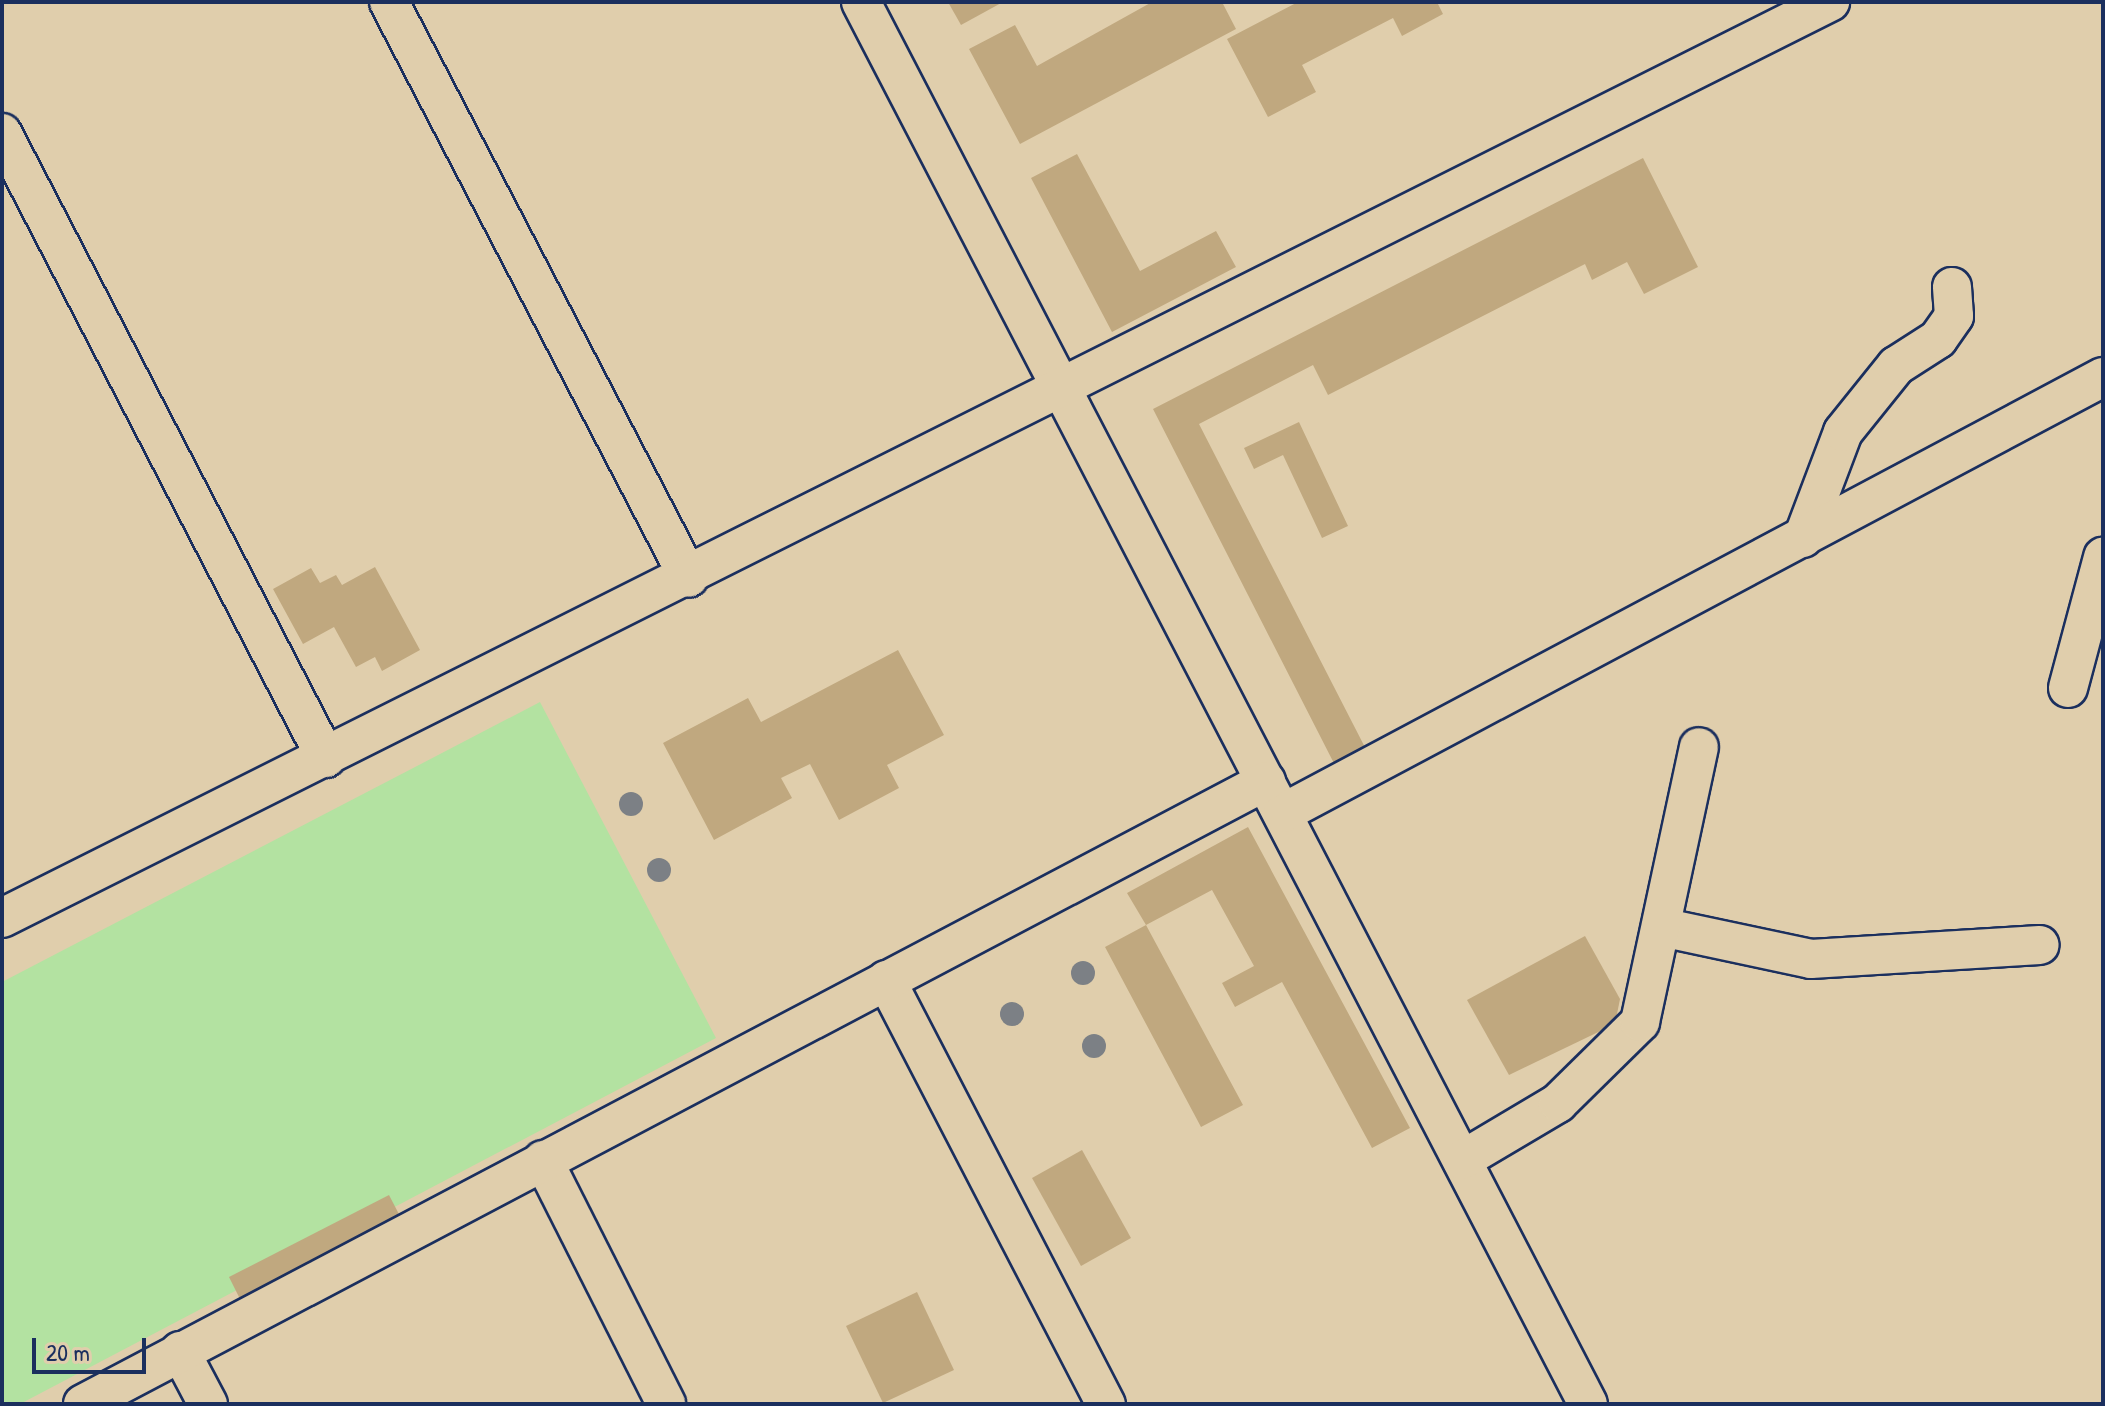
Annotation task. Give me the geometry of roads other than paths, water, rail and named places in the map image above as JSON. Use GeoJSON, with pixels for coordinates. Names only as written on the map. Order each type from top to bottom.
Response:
{"type":"FeatureCollection","features":[{"type":"Feature","properties":{"kind":"street"},"geometry":{"type":"LineString","coordinates":[[389,2],[689,578]]}},
{"type":"Feature","properties":{"kind":"street"},"geometry":{"type":"LineString","coordinates":[[861,2],[1588,1404]]}},
{"type":"Feature","properties":{"kind":"street"},"geometry":{"type":"LineString","coordinates":[[2,918],[1065,391],[1830,2]]}},
{"type":"Feature","properties":{"kind":"street"},"geometry":{"type":"LineString","coordinates":[[2,133],[326,758]]}},
{"type":"Feature","properties":{"kind":"street"},"geometry":{"type":"LineString","coordinates":[[1803,538],[1843,432],[1896,366],[1938,339],[1954,316],[1952,287]]}},
{"type":"Feature","properties":{"kind":"street"},"geometry":{"type":"LineString","coordinates":[[83,1404],[886,980],[1274,797],[1803,538],[2103,377]]}},
{"type":"Feature","properties":{"kind":"street"},"geometry":{"type":"LineString","coordinates":[[2068,688],[2103,557]]}},
{"type":"Feature","properties":{"kind":"street"},"geometry":{"type":"LineString","coordinates":[[1462,1160],[1558,1103],[1625,1043],[1640,1022],[1699,747]]}},
{"type":"Feature","properties":{"kind":"street"},"geometry":{"type":"LineString","coordinates":[[1661,927],[1811,959],[2040,945]]}},
{"type":"Feature","properties":{"kind":"street"},"geometry":{"type":"LineString","coordinates":[[886,980],[1106,1404]]}},
{"type":"Feature","properties":{"kind":"street"},"geometry":{"type":"LineString","coordinates":[[543,1160],[666,1404]]}},
{"type":"Feature","properties":{"kind":"street"},"geometry":{"type":"LineString","coordinates":[[180,1351],[208,1404]]}}]}
